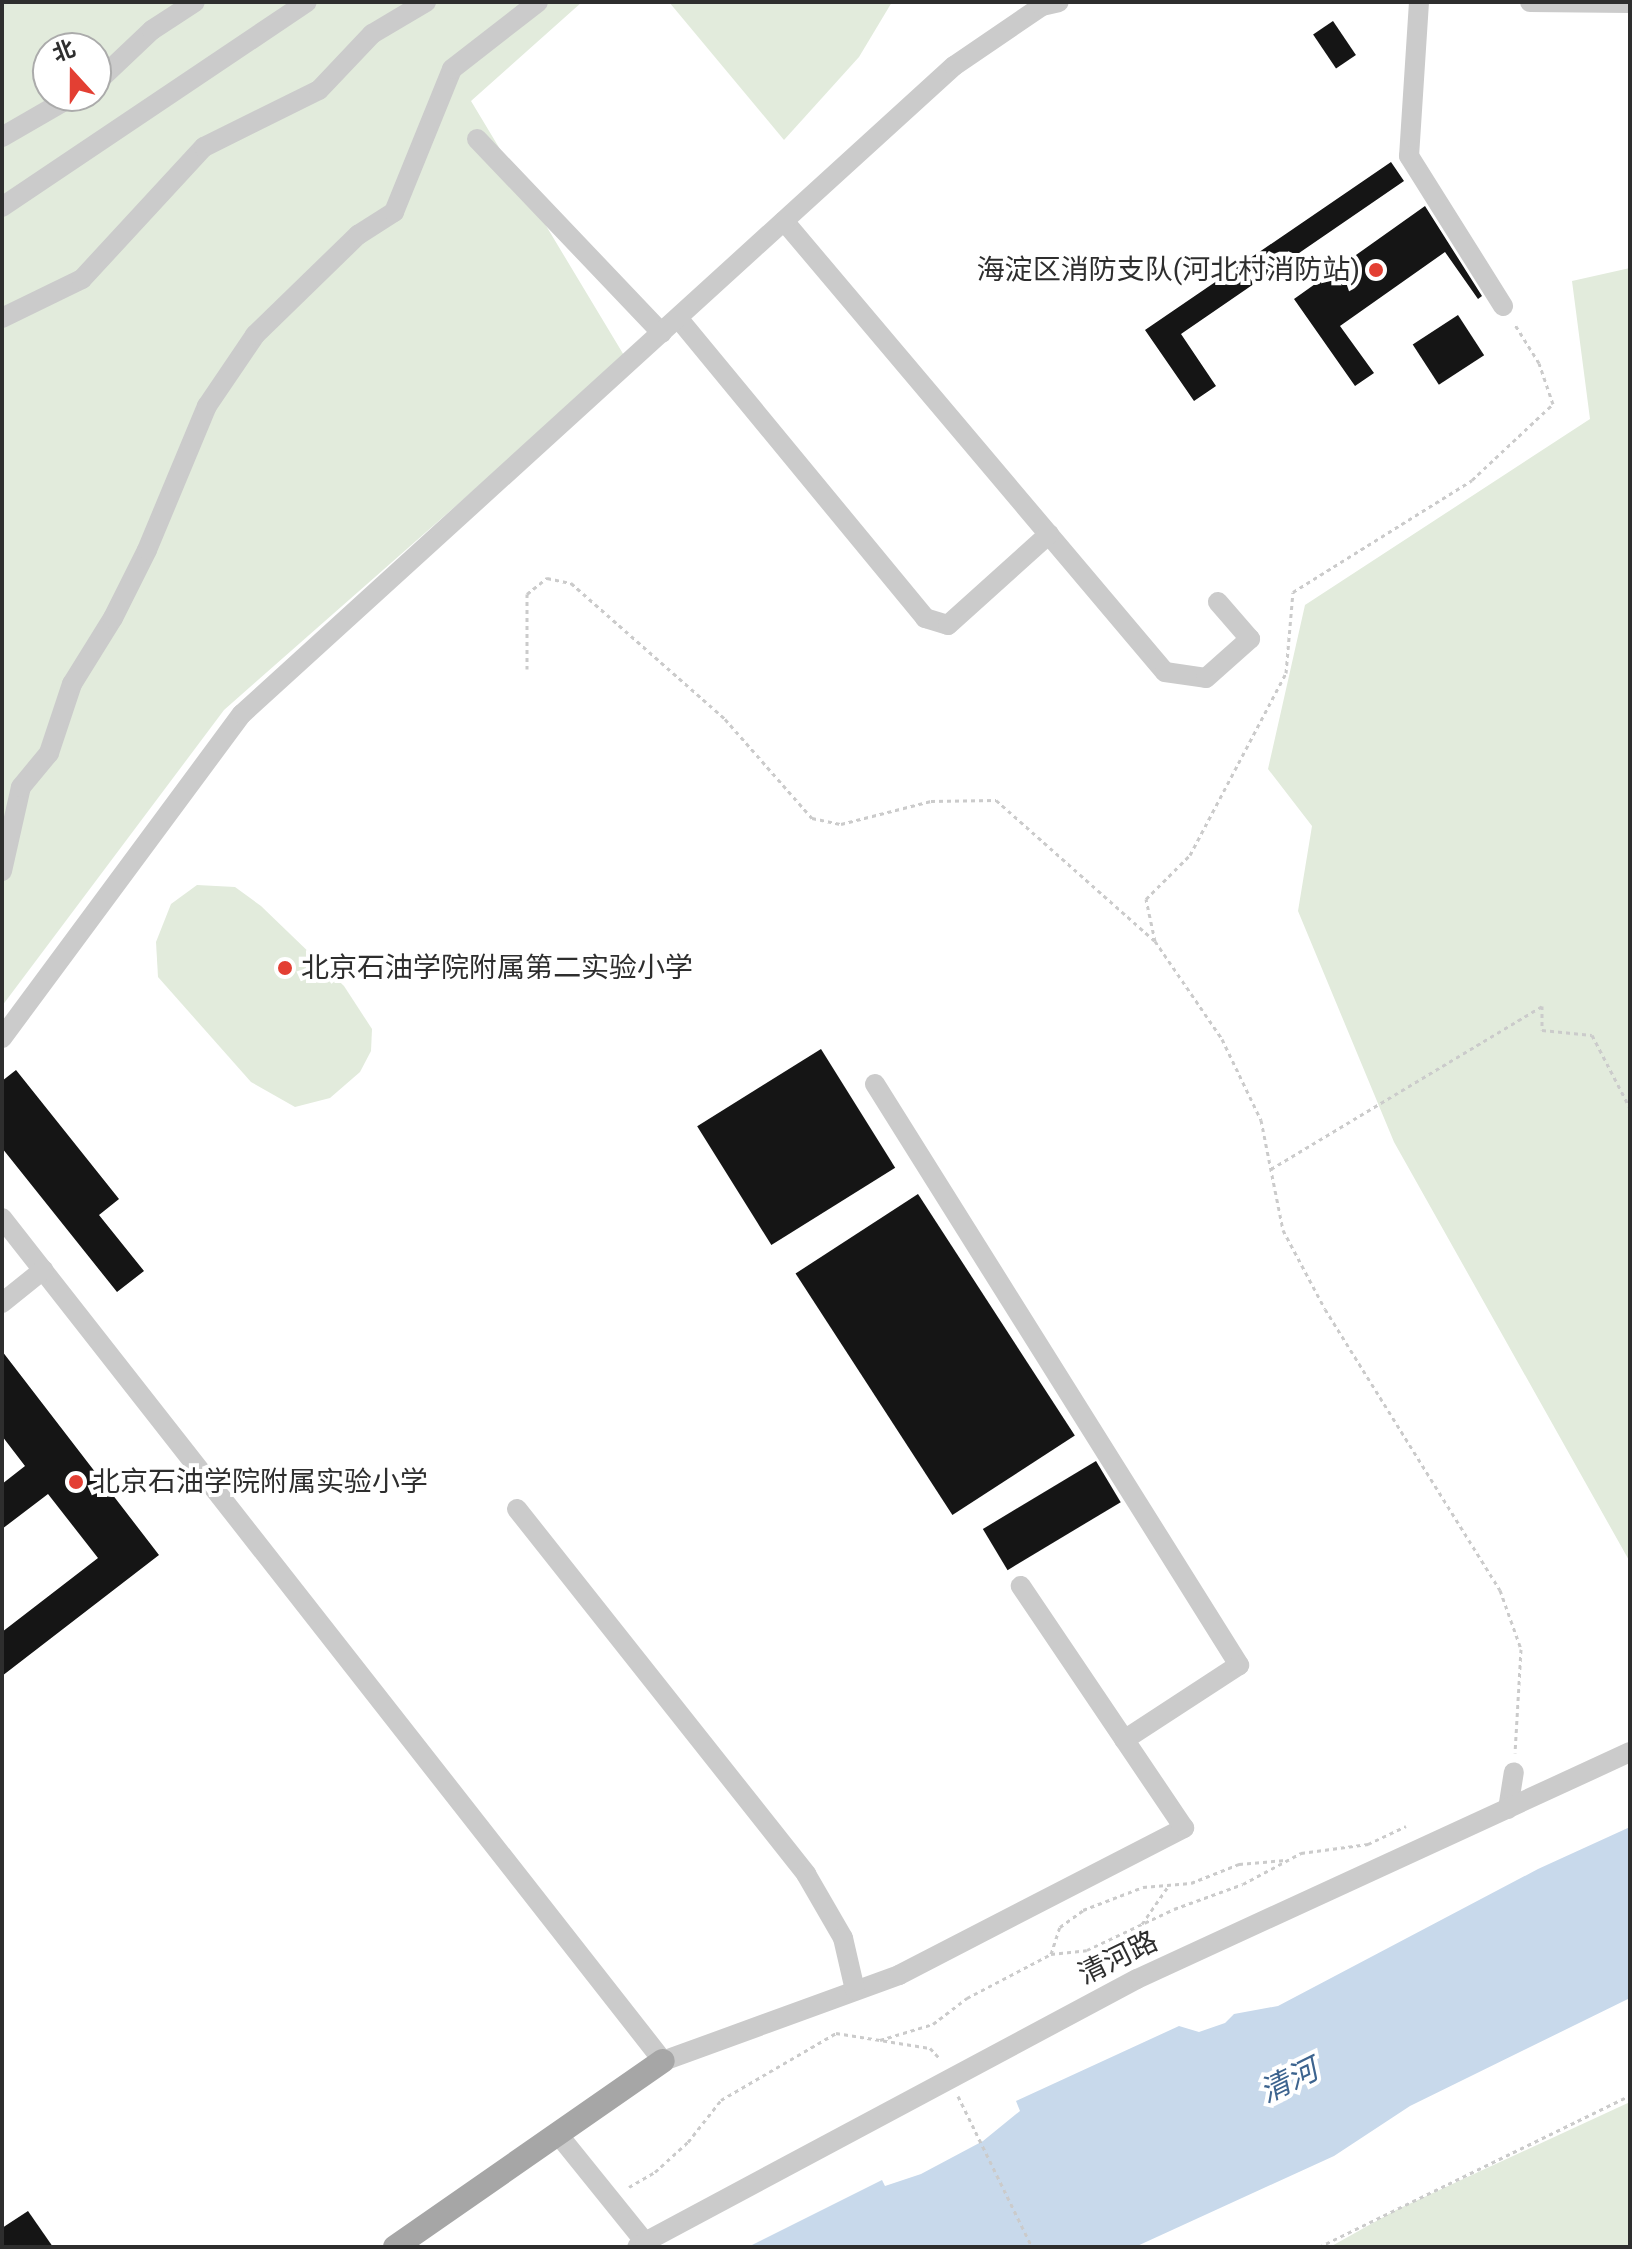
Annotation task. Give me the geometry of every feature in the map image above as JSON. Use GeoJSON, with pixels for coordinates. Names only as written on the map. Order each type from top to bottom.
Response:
{"type":"FeatureCollection","features":[{"type":"Feature","properties":{"kind":"main road"},"geometry":{"type":"LineString","coordinates":[[395,2247],[663,2061]]}},
{"type":"Feature","properties":{"kind":"street"},"geometry":{"type":"LineString","coordinates":[[112,68],[152,30],[195,2]]}},
{"type":"Feature","properties":{"kind":"street"},"geometry":{"type":"LineString","coordinates":[[2,207],[307,2]]}},
{"type":"Feature","properties":{"kind":"street"},"geometry":{"type":"LineString","coordinates":[[2,318],[82,279],[204,147],[319,90],[372,34],[426,2]]}},
{"type":"Feature","properties":{"kind":"street"},"geometry":{"type":"LineString","coordinates":[[2,871],[21,787],[49,753],[72,684],[113,618],[147,550],[207,406],[255,335],[358,235],[394,212],[452,69],[538,2]]}},
{"type":"Feature","properties":{"kind":"street"},"geometry":{"type":"LineString","coordinates":[[2,1038],[242,714],[954,66],[1042,6],[1059,2]]}},
{"type":"Feature","properties":{"kind":"street"},"geometry":{"type":"LineString","coordinates":[[1419,2],[1409,156],[1503,306]]}},
{"type":"Feature","properties":{"kind":"street"},"geometry":{"type":"LineString","coordinates":[[1530,2],[1630,3]]}},
{"type":"Feature","properties":{"kind":"street"},"geometry":{"type":"LineString","coordinates":[[2,137],[45,112]]}},
{"type":"Feature","properties":{"kind":"street"},"geometry":{"type":"LineString","coordinates":[[477,139],[662,333]]}},
{"type":"Feature","properties":{"kind":"street"},"geometry":{"type":"LineString","coordinates":[[784,221],[1165,672],[1206,678],[1250,639],[1218,602]]}},
{"type":"Feature","properties":{"kind":"street"},"geometry":{"type":"LineString","coordinates":[[678,318],[925,618],[948,625],[1049,534]]}},
{"type":"Feature","properties":{"kind":"street"},"geometry":{"type":"LineString","coordinates":[[875,1084],[1239,1665],[1124,1740]]}},
{"type":"Feature","properties":{"kind":"street"},"geometry":{"type":"LineString","coordinates":[[2,1218],[663,2061],[899,1975],[1184,1828],[1021,1586]]}},
{"type":"Feature","properties":{"kind":"street"},"geometry":{"type":"LineString","coordinates":[[2,1303],[43,1270]]}},
{"type":"Feature","properties":{"kind":"street"},"geometry":{"type":"LineString","coordinates":[[517,1509],[806,1874],[843,1938],[855,1990]]}},
{"type":"Feature","properties":{"kind":"street","name":"清河路"},"geometry":{"type":"LineString","coordinates":[[557,2133],[641,2244],[1137,1979],[1630,1752]]}},
{"type":"Feature","properties":{"kind":"street"},"geometry":{"type":"LineString","coordinates":[[1508,1809],[1514,1772]]}},
{"type":"Feature","properties":{"kind":"path"},"geometry":{"type":"LineString","coordinates":[[1155,941],[1146,899],[1190,855],[1286,673],[1293,592],[1472,480],[1553,404],[1539,363],[1503,306]]}},
{"type":"Feature","properties":{"kind":"path"},"geometry":{"type":"LineString","coordinates":[[527,669],[527,594],[547,578],[571,583],[725,719],[812,818],[841,824],[931,801],[996,800],[1155,941],[1222,1039],[1261,1120],[1283,1230],[1325,1309],[1500,1590],[1521,1649],[1514,1772]]}},
{"type":"Feature","properties":{"kind":"path"},"geometry":{"type":"LineString","coordinates":[[1271,1169],[1542,1006],[1542,1030],[1592,1035],[1630,1108]]}},
{"type":"Feature","properties":{"kind":"path"},"geometry":{"type":"LineString","coordinates":[[1051,1954],[1060,1927],[1083,1910],[1143,1887],[1191,1883],[1239,1864],[1289,1860],[1368,1844],[1406,1826]]}},
{"type":"Feature","properties":{"kind":"path"},"geometry":{"type":"LineString","coordinates":[[877,2042],[933,2024],[967,1998],[1051,1954],[1087,1950],[1289,1860]]}},
{"type":"Feature","properties":{"kind":"path"},"geometry":{"type":"LineString","coordinates":[[1142,1924],[1169,1885]]}},
{"type":"Feature","properties":{"kind":"path"},"geometry":{"type":"LineString","coordinates":[[629,2187],[655,2172],[688,2142],[721,2100],[836,2033],[877,2042],[930,2048],[950,2081],[1032,2247]]}},
{"type":"Feature","properties":{"kind":"path"},"geometry":{"type":"LineString","coordinates":[[1319,2247],[1630,2095]]}},
{"type":"Feature","properties":{"kind":"green space"},"geometry":{"type":"Polygon","coordinates":[[[2,2],[582,2],[471,101],[625,357],[224,710],[2,1006],[2,2]]]}},
{"type":"Feature","properties":{"kind":"green space"},"geometry":{"type":"Polygon","coordinates":[[[669,2],[892,2],[859,57],[784,140],[669,2]]]}},
{"type":"Feature","properties":{"kind":"green space"},"geometry":{"type":"Polygon","coordinates":[[[1630,268],[1630,1562],[1394,1142],[1298,911],[1312,826],[1268,769],[1305,605],[1590,419],[1572,281],[1630,268]]]}},
{"type":"Feature","properties":{"kind":"green space"},"geometry":{"type":"Polygon","coordinates":[[[197,885],[235,887],[261,906],[344,986],[372,1029],[371,1051],[360,1072],[330,1098],[295,1107],[251,1082],[158,977],[156,942],[171,904],[197,885]]]}},
{"type":"Feature","properties":{"kind":"green space"},"geometry":{"type":"Polygon","coordinates":[[[1630,2102],[1630,2247],[1330,2247],[1396,2210],[1630,2102]]]}},
{"type":"Feature","properties":{"kind":"water","name":"清河"},"geometry":{"type":"Polygon","coordinates":[[[1630,1827],[1630,1998],[1410,2106],[1334,2156],[1135,2247],[748,2247],[882,2180],[885,2186],[921,2174],[983,2141],[1020,2111],[1016,2101],[1179,2026],[1199,2032],[1225,2023],[1234,2014],[1278,2006],[1538,1869],[1630,1827]]]}},
{"type":"Feature","properties":{"kind":"building"},"geometry":{"type":"Polygon","coordinates":[[[1333,21],[1356,55],[1336,68],[1313,34],[1333,21]]]}},
{"type":"Feature","properties":{"kind":"building"},"geometry":{"type":"Polygon","coordinates":[[[1391,162],[1404,181],[1181,334],[1216,386],[1194,401],[1145,330],[1391,162]]]}},
{"type":"Feature","properties":{"kind":"building","name":"海淀区消防支队(河北村消防站)"},"geometry":{"type":"Polygon","coordinates":[[[1425,206],[1482,296],[1478,299],[1445,252],[1340,326],[1374,373],[1355,386],[1294,299],[1425,206]]]}},
{"type":"Feature","properties":{"kind":"building"},"geometry":{"type":"Polygon","coordinates":[[[1458,315],[1484,355],[1439,385],[1413,344],[1458,315]]]}},
{"type":"Feature","properties":{"kind":"building"},"geometry":{"type":"Polygon","coordinates":[[[821,1049],[895,1168],[771,1245],[697,1126],[821,1049]]]}},
{"type":"Feature","properties":{"kind":"building"},"geometry":{"type":"Polygon","coordinates":[[[16,1070],[119,1199],[99,1215],[144,1271],[117,1292],[2,1148],[2,1081],[16,1070]]]}},
{"type":"Feature","properties":{"kind":"building"},"geometry":{"type":"Polygon","coordinates":[[[918,1194],[1075,1436],[952,1515],[796,1274],[918,1194]]]}},
{"type":"Feature","properties":{"kind":"building"},"geometry":{"type":"Polygon","coordinates":[[[2,1351],[159,1555],[2,1676],[2,1632],[98,1558],[48,1494],[2,1529],[2,1484],[25,1466],[2,1436],[2,1351]]]}},
{"type":"Feature","properties":{"kind":"building"},"geometry":{"type":"Polygon","coordinates":[[[1096,1461],[1121,1502],[1008,1570],[983,1529],[1096,1461]]]}},
{"type":"Feature","properties":{"kind":"building"},"geometry":{"type":"Polygon","coordinates":[[[28,2211],[53,2247],[2,2247],[2,2228],[28,2211]]]}},
{"type":"Feature","properties":{"kind":"place","name":"海淀区消防支队(河北村消防站)"},"geometry":{"type":"Point","coordinates":[1376,270]}},
{"type":"Feature","properties":{"kind":"place","name":"北京石油学院附属第二实验小学"},"geometry":{"type":"Point","coordinates":[285,968]}},
{"type":"Feature","properties":{"kind":"place","name":"北京石油学院附属实验小学"},"geometry":{"type":"Point","coordinates":[76,1482]}}]}
